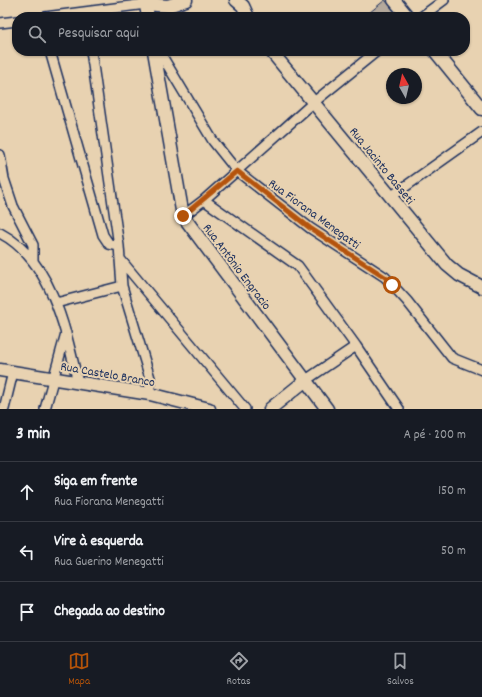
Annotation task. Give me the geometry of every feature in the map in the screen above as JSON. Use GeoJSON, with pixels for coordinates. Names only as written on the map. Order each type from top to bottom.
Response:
{"type":"FeatureCollection","features":[{"type":"Feature","properties":{"kind":"street"},"geometry":{"type":"LineString","coordinates":[[96,12],[146,2],[168,6],[186,0]]}},
{"type":"Feature","properties":{"kind":"street"},"geometry":{"type":"LineString","coordinates":[[236,0],[243,6],[246,12]]}},
{"type":"Feature","properties":{"kind":"street"},"geometry":{"type":"LineString","coordinates":[[245,0],[247,12]]}},
{"type":"Feature","properties":{"kind":"street"},"geometry":{"type":"LineString","coordinates":[[394,0],[404,12]]}},
{"type":"Feature","properties":{"kind":"street"},"geometry":{"type":"LineString","coordinates":[[428,12],[444,0]]}},
{"type":"Feature","properties":{"kind":"street"},"geometry":{"type":"LineString","coordinates":[[146,2],[147,12]]}},
{"type":"Feature","properties":{"kind":"street"},"geometry":{"type":"LineString","coordinates":[[0,23],[12,22]]}},
{"type":"Feature","properties":{"kind":"street"},"geometry":{"type":"LineString","coordinates":[[51,56],[103,235],[110,244],[119,246]]}},
{"type":"Feature","properties":{"kind":"street"},"geometry":{"type":"LineString","coordinates":[[92,56],[119,246],[122,286],[150,378],[150,394]]}},
{"type":"Feature","properties":{"kind":"street","name":"Rua Antônio Engracio"},"geometry":{"type":"LineString","coordinates":[[155,56],[183,216],[327,409]]}},
{"type":"Feature","properties":{"kind":"street","name":"Rua Fiorana Menegatti"},"geometry":{"type":"LineString","coordinates":[[162,56],[213,141],[237,171],[310,228],[385,277],[407,301],[452,358],[482,370]]}},
{"type":"Feature","properties":{"kind":"street","name":"Rua Jacinto Basseti"},"geometry":{"type":"LineString","coordinates":[[275,56],[447,264],[459,275],[482,287]]}},
{"type":"Feature","properties":{"kind":"street"},"geometry":{"type":"LineString","coordinates":[[183,216],[204,200],[314,102],[372,56]]}},
{"type":"Feature","properties":{"kind":"street"},"geometry":{"type":"LineString","coordinates":[[439,56],[482,109]]}},
{"type":"Feature","properties":{"kind":"street"},"geometry":{"type":"LineString","coordinates":[[392,196],[482,132]]}},
{"type":"Feature","properties":{"kind":"street"},"geometry":{"type":"LineString","coordinates":[[0,155],[4,179],[13,206],[33,244],[33,260]]}},
{"type":"Feature","properties":{"kind":"street"},"geometry":{"type":"LineString","coordinates":[[204,200],[298,266],[356,346],[399,409]]}},
{"type":"Feature","properties":{"kind":"street"},"geometry":{"type":"LineString","coordinates":[[0,233],[33,260],[56,303],[66,332],[78,382]]}},
{"type":"Feature","properties":{"kind":"street"},"geometry":{"type":"LineString","coordinates":[[120,259],[245,409]]}},
{"type":"Feature","properties":{"kind":"street"},"geometry":{"type":"LineString","coordinates":[[56,303],[122,286]]}},
{"type":"Feature","properties":{"kind":"street"},"geometry":{"type":"LineString","coordinates":[[46,409],[66,332]]}},
{"type":"Feature","properties":{"kind":"street"},"geometry":{"type":"LineString","coordinates":[[270,409],[306,380],[356,346]]}},
{"type":"Feature","properties":{"kind":"street","name":"Rua Castelo Branco"},"geometry":{"type":"LineString","coordinates":[[0,370],[150,394],[209,409]]}},
{"type":"Feature","properties":{"kind":"street"},"geometry":{"type":"LineString","coordinates":[[4,409],[13,372]]}},
{"type":"Feature","properties":{"kind":"building"},"geometry":{"type":"Polygon","coordinates":[[[385,0],[396,12],[370,12],[385,0]]]}},
{"type":"Feature","properties":{"kind":"route"},"geometry":{"type":"LineString","coordinates":[[183,216],[237,171],[310,228],[385,277],[392,285]]}}]}
